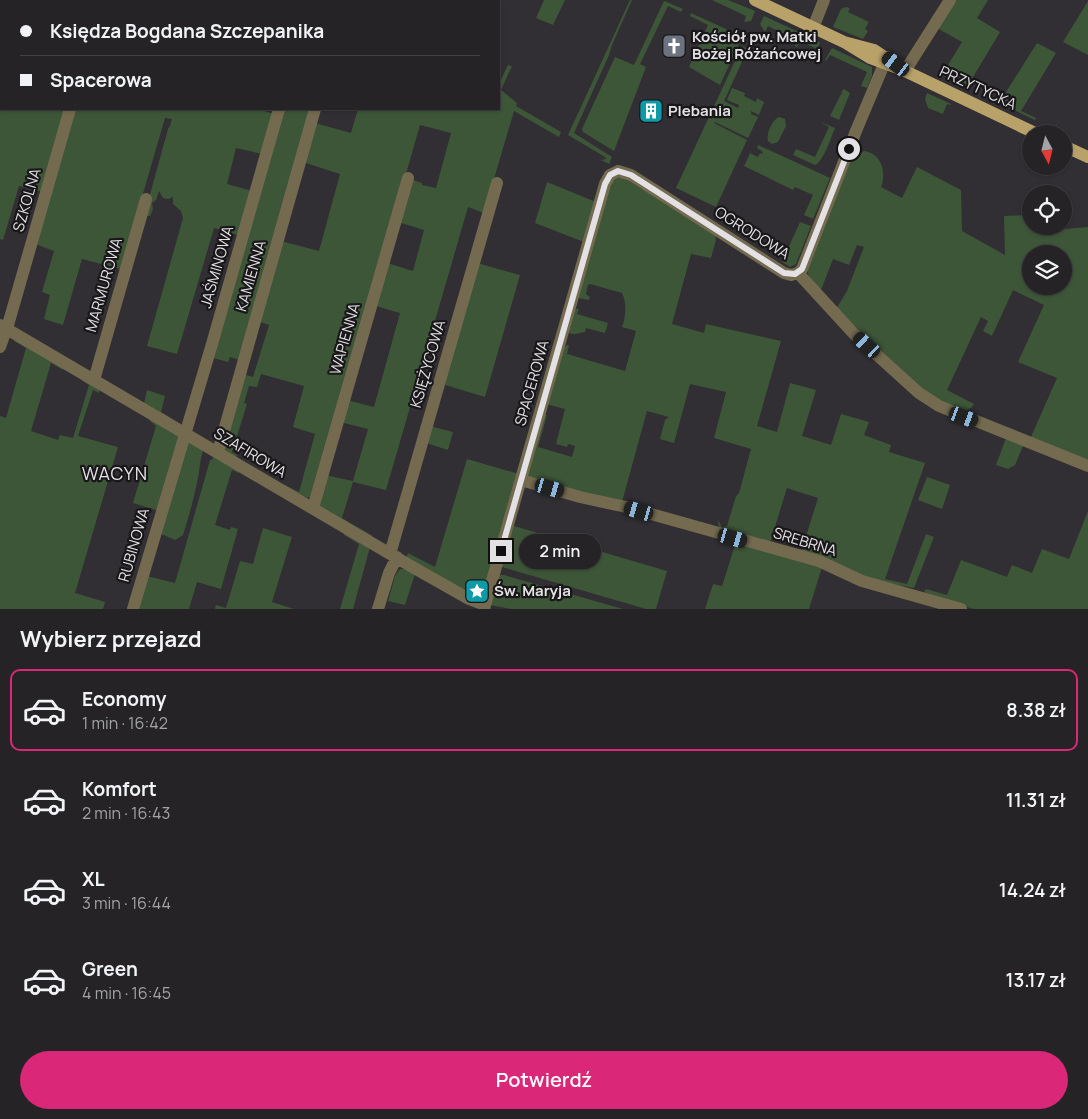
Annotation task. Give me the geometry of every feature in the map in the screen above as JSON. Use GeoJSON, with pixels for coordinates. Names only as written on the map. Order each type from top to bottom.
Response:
{"type":"FeatureCollection","features":[{"type":"Feature","properties":{"kind":"main road","name":"PRZYTYCKA"},"geometry":{"type":"LineString","coordinates":[[755,0],[844,42],[858,51],[885,61],[1022,127]]}},
{"type":"Feature","properties":{"kind":"main road"},"geometry":{"type":"LineString","coordinates":[[1072,150],[1088,157]]}},
{"type":"Feature","properties":{"kind":"street"},"geometry":{"type":"LineString","coordinates":[[813,28],[824,0]]}},
{"type":"Feature","properties":{"kind":"street"},"geometry":{"type":"LineString","coordinates":[[905,71],[950,0]]}},
{"type":"Feature","properties":{"kind":"street"},"geometry":{"type":"LineString","coordinates":[[798,273],[802,269],[885,61]]}},
{"type":"Feature","properties":{"kind":"street","name":"SZKOLNA"},"geometry":{"type":"LineString","coordinates":[[0,347],[3,327],[70,110]]}},
{"type":"Feature","properties":{"kind":"street","name":"JAŚMINOWA"},"geometry":{"type":"LineString","coordinates":[[185,433],[279,110]]}},
{"type":"Feature","properties":{"kind":"street","name":"KAMIENNA"},"geometry":{"type":"LineString","coordinates":[[218,452],[315,110]]}},
{"type":"Feature","properties":{"kind":"street","name":"OGRODOWA"},"geometry":{"type":"LineString","coordinates":[[618,171],[631,175],[784,273],[791,275],[798,273],[854,334],[919,392],[939,406],[1088,466]]}},
{"type":"Feature","properties":{"kind":"street","name":"SPACEROWA"},"geometry":{"type":"LineString","coordinates":[[485,607],[605,184],[610,175],[618,171]]}},
{"type":"Feature","properties":{"kind":"street","name":"WAPIENNA"},"geometry":{"type":"LineString","coordinates":[[313,508],[408,178]]}},
{"type":"Feature","properties":{"kind":"street","name":"KSIĘŻYCOWA"},"geometry":{"type":"LineString","coordinates":[[378,609],[496,183]]}},
{"type":"Feature","properties":{"kind":"street","name":"MARMUROWA"},"geometry":{"type":"LineString","coordinates":[[94,380],[146,199]]}},
{"type":"Feature","properties":{"kind":"street","name":"SZAFIROWA"},"geometry":{"type":"LineString","coordinates":[[3,327],[394,556],[485,607]]}},
{"type":"Feature","properties":{"kind":"street","name":"RUBINOWA"},"geometry":{"type":"LineString","coordinates":[[133,609],[185,433]]}},
{"type":"Feature","properties":{"kind":"street","name":"SREBRNA"},"geometry":{"type":"LineString","coordinates":[[521,480],[819,561],[862,581],[961,609]]}},
{"type":"Feature","properties":{"kind":"green space"},"geometry":{"type":"Polygon","coordinates":[[[544,0],[565,0],[553,25],[536,18],[544,0]]]}},
{"type":"Feature","properties":{"kind":"green space"},"geometry":{"type":"Polygon","coordinates":[[[630,0],[632,0],[574,133],[612,157],[609,164],[601,160],[606,159],[605,157],[568,135],[630,0]]]}},
{"type":"Feature","properties":{"kind":"green space"},"geometry":{"type":"Polygon","coordinates":[[[662,0],[683,9],[681,12],[668,6],[640,64],[646,67],[614,151],[583,132],[582,129],[615,57],[634,65],[664,1],[662,0]]]}},
{"type":"Feature","properties":{"kind":"green space"},"geometry":{"type":"Polygon","coordinates":[[[712,0],[728,0],[755,11],[751,21],[744,22],[746,16],[712,0]]]}},
{"type":"Feature","properties":{"kind":"green space"},"geometry":{"type":"Polygon","coordinates":[[[954,0],[988,0],[977,18],[1000,32],[967,87],[942,75],[962,42],[937,28],[954,0]]]}},
{"type":"Feature","properties":{"kind":"green space"},"geometry":{"type":"Polygon","coordinates":[[[1088,1],[1088,55],[1063,42],[1088,1]]]}},
{"type":"Feature","properties":{"kind":"green space"},"geometry":{"type":"Polygon","coordinates":[[[850,8],[848,12],[869,22],[865,29],[868,31],[863,39],[833,27],[841,9],[850,8]]]}},
{"type":"Feature","properties":{"kind":"green space"},"geometry":{"type":"Polygon","coordinates":[[[691,13],[743,37],[746,36],[744,41],[741,40],[720,85],[689,67],[708,25],[690,16],[691,13]]]}},
{"type":"Feature","properties":{"kind":"green space"},"geometry":{"type":"Polygon","coordinates":[[[764,16],[820,42],[815,56],[817,49],[800,41],[797,47],[795,46],[798,40],[783,33],[779,39],[777,38],[780,32],[768,26],[765,32],[760,24],[764,16]]]}},
{"type":"Feature","properties":{"kind":"green space"},"geometry":{"type":"Polygon","coordinates":[[[1037,43],[1056,53],[1021,111],[1036,118],[1035,120],[999,103],[1037,43]]]}},
{"type":"Feature","properties":{"kind":"green space"},"geometry":{"type":"Polygon","coordinates":[[[742,46],[748,49],[724,101],[738,108],[739,105],[727,100],[732,88],[745,93],[744,96],[756,102],[757,98],[764,102],[759,115],[751,111],[751,114],[758,117],[748,138],[714,123],[747,140],[716,207],[676,188],[742,46]]]}},
{"type":"Feature","properties":{"kind":"green space"},"geometry":{"type":"Polygon","coordinates":[[[832,48],[872,67],[872,76],[867,88],[861,86],[867,72],[830,55],[825,60],[832,48]]]}},
{"type":"Feature","properties":{"kind":"green space"},"geometry":{"type":"Polygon","coordinates":[[[508,65],[513,67],[501,90],[517,103],[516,106],[561,132],[559,137],[514,111],[484,213],[468,207],[386,490],[353,482],[342,518],[373,536],[371,537],[319,507],[325,475],[353,481],[368,429],[340,422],[346,400],[374,407],[400,313],[369,304],[310,497],[307,498],[285,487],[285,485],[299,492],[315,434],[293,427],[304,386],[261,374],[257,387],[249,386],[244,403],[247,404],[232,452],[237,455],[236,458],[224,451],[243,374],[253,377],[269,325],[258,321],[281,241],[319,251],[340,174],[303,162],[315,123],[351,133],[358,110],[500,110],[500,82],[508,65]],[[420,125],[381,261],[413,271],[424,230],[398,222],[410,179],[422,183],[422,185],[436,188],[451,133],[420,125]]]}},
{"type":"Feature","properties":{"kind":"green space"},"geometry":{"type":"Polygon","coordinates":[[[844,89],[850,93],[839,120],[830,116],[844,89]]]}},
{"type":"Feature","properties":{"kind":"green space"},"geometry":{"type":"Polygon","coordinates":[[[927,93],[951,104],[947,104],[943,114],[928,108],[925,99],[927,93]]]}},
{"type":"Feature","properties":{"kind":"green space"},"geometry":{"type":"Polygon","coordinates":[[[0,110],[67,110],[43,192],[19,186],[3,240],[0,239],[0,110]]]}},
{"type":"Feature","properties":{"kind":"green space"},"geometry":{"type":"Polygon","coordinates":[[[73,110],[261,110],[274,114],[262,154],[236,148],[227,184],[252,191],[241,236],[214,228],[177,354],[147,346],[183,218],[181,211],[173,204],[173,197],[163,198],[159,191],[156,200],[152,203],[153,210],[150,216],[144,216],[172,119],[165,118],[121,269],[82,259],[63,325],[44,319],[50,295],[42,292],[54,251],[35,244],[73,110]]]}},
{"type":"Feature","properties":{"kind":"green space"},"geometry":{"type":"Polygon","coordinates":[[[281,110],[311,110],[240,360],[230,357],[228,362],[210,357],[281,110]]]}},
{"type":"Feature","properties":{"kind":"green space"},"geometry":{"type":"Polygon","coordinates":[[[779,117],[785,119],[786,126],[778,142],[772,144],[768,141],[769,131],[774,121],[779,117]]]}},
{"type":"Feature","properties":{"kind":"green space"},"geometry":{"type":"Polygon","coordinates":[[[820,122],[835,128],[824,155],[815,165],[793,155],[796,149],[815,157],[829,127],[820,122]]]}},
{"type":"Feature","properties":{"kind":"green space"},"geometry":{"type":"Polygon","coordinates":[[[758,145],[830,178],[813,219],[804,215],[813,195],[795,187],[793,190],[744,166],[750,153],[758,157],[760,153],[762,154],[763,152],[757,148],[758,145]]]}},
{"type":"Feature","properties":{"kind":"green space"},"geometry":{"type":"Polygon","coordinates":[[[864,151],[875,155],[881,164],[883,181],[881,187],[902,198],[917,167],[961,190],[962,231],[1005,255],[1004,216],[1022,215],[1022,235],[1072,235],[1072,228],[1088,227],[1088,461],[1030,439],[1057,378],[1018,362],[1044,305],[1023,295],[1072,295],[1072,245],[1022,245],[1022,294],[1013,290],[992,336],[983,331],[988,321],[981,317],[947,390],[974,404],[971,408],[962,412],[940,404],[836,309],[847,291],[864,247],[857,245],[849,265],[833,259],[821,290],[809,277],[807,270],[852,156],[864,151]]]}},
{"type":"Feature","properties":{"kind":"green space"},"geometry":{"type":"Polygon","coordinates":[[[623,177],[715,234],[716,240],[711,258],[691,254],[672,324],[704,333],[706,324],[781,341],[757,426],[777,432],[790,383],[816,390],[802,436],[831,445],[841,414],[869,422],[864,435],[891,445],[889,452],[925,463],[885,579],[907,584],[926,534],[934,537],[914,588],[873,580],[801,552],[818,498],[787,488],[770,543],[719,529],[718,520],[722,527],[727,526],[736,496],[739,493],[751,449],[714,438],[726,392],[690,384],[674,443],[660,439],[665,420],[669,417],[647,411],[622,502],[531,481],[526,474],[543,414],[547,415],[538,447],[572,457],[575,446],[568,444],[567,447],[556,444],[565,409],[546,404],[563,346],[569,345],[567,354],[625,371],[636,331],[622,327],[625,301],[622,293],[590,284],[586,294],[590,297],[589,300],[577,298],[609,188],[615,178],[623,177]]]}},
{"type":"Feature","properties":{"kind":"green space"},"geometry":{"type":"Polygon","coordinates":[[[547,182],[596,202],[584,242],[535,223],[547,182]]]}},
{"type":"Feature","properties":{"kind":"green space"},"geometry":{"type":"Polygon","coordinates":[[[800,222],[811,226],[796,264],[790,267],[782,262],[800,222]]]}},
{"type":"Feature","properties":{"kind":"green space"},"geometry":{"type":"Polygon","coordinates":[[[477,263],[520,275],[485,397],[442,384],[477,263]]]}},
{"type":"Feature","properties":{"kind":"green space"},"geometry":{"type":"Polygon","coordinates":[[[574,309],[579,309],[577,314],[608,323],[605,333],[586,328],[585,332],[572,334],[567,332],[574,309]]]}},
{"type":"Feature","properties":{"kind":"green space"},"geometry":{"type":"Polygon","coordinates":[[[15,339],[63,368],[63,370],[51,363],[31,431],[58,440],[60,435],[73,438],[89,385],[81,380],[83,378],[100,388],[99,393],[93,390],[78,436],[118,447],[75,593],[105,602],[103,609],[0,609],[0,416],[6,418],[26,348],[14,341],[15,339]]]}},
{"type":"Feature","properties":{"kind":"green space"},"geometry":{"type":"Polygon","coordinates":[[[147,390],[165,396],[161,412],[183,425],[144,404],[147,390]]]}},
{"type":"Feature","properties":{"kind":"green space"},"geometry":{"type":"Polygon","coordinates":[[[152,418],[180,436],[159,511],[133,503],[156,426],[150,421],[152,418]]]}},
{"type":"Feature","properties":{"kind":"green space"},"geometry":{"type":"Polygon","coordinates":[[[430,426],[453,432],[448,450],[426,443],[430,426]]]}},
{"type":"Feature","properties":{"kind":"green space"},"geometry":{"type":"Polygon","coordinates":[[[1006,438],[1023,446],[1015,465],[1008,469],[996,465],[1006,438]]]}},
{"type":"Feature","properties":{"kind":"green space"},"geometry":{"type":"Polygon","coordinates":[[[185,440],[204,449],[183,535],[175,540],[159,533],[185,440]]]}},
{"type":"Feature","properties":{"kind":"green space"},"geometry":{"type":"Polygon","coordinates":[[[213,457],[239,470],[239,473],[232,470],[215,525],[230,530],[231,527],[238,529],[221,589],[197,582],[189,609],[137,609],[147,576],[175,583],[210,460],[213,457]]]}},
{"type":"Feature","properties":{"kind":"green space"},"geometry":{"type":"Polygon","coordinates":[[[467,459],[519,474],[482,595],[475,597],[406,559],[408,553],[435,567],[467,459]]]}},
{"type":"Feature","properties":{"kind":"green space"},"geometry":{"type":"Polygon","coordinates":[[[927,477],[950,485],[942,509],[918,500],[927,477]]]}},
{"type":"Feature","properties":{"kind":"green space"},"geometry":{"type":"Polygon","coordinates":[[[1088,511],[1088,609],[974,609],[945,601],[924,592],[926,589],[947,595],[961,560],[1007,577],[1012,565],[1032,573],[1042,549],[1069,559],[1088,511]]]}},
{"type":"Feature","properties":{"kind":"green space"},"geometry":{"type":"Polygon","coordinates":[[[514,526],[667,571],[656,609],[646,609],[502,567],[500,565],[514,526]]]}},
{"type":"Feature","properties":{"kind":"green space"},"geometry":{"type":"Polygon","coordinates":[[[263,528],[292,537],[272,602],[294,609],[215,609],[216,605],[226,608],[240,561],[253,564],[263,528]]]}},
{"type":"Feature","properties":{"kind":"green space"},"geometry":{"type":"Polygon","coordinates":[[[345,533],[370,547],[353,609],[340,609],[359,544],[344,535],[345,533]]]}},
{"type":"Feature","properties":{"kind":"green space"},"geometry":{"type":"Polygon","coordinates":[[[736,542],[822,567],[809,609],[705,609],[713,584],[722,586],[736,542]]]}},
{"type":"Feature","properties":{"kind":"green space"},"geometry":{"type":"Polygon","coordinates":[[[400,569],[405,569],[415,574],[405,605],[388,601],[395,576],[400,569]]]}},
{"type":"Feature","properties":{"kind":"green space"},"geometry":{"type":"Polygon","coordinates":[[[499,575],[623,609],[512,609],[490,605],[499,575]]]}},
{"type":"Feature","properties":{"kind":"place","name":"Kościół pw. Matki Bożej Różańcowej"},"geometry":{"type":"Point","coordinates":[674,46]}},
{"type":"Feature","properties":{"kind":"place","name":"Plebania"},"geometry":{"type":"Point","coordinates":[651,111]}},
{"type":"Feature","properties":{"kind":"place","name":"Św. Maryja"},"geometry":{"type":"Point","coordinates":[477,591]}},
{"type":"Feature","properties":{"kind":"district","name":"WACYN"},"geometry":{"type":"Point","coordinates":[115,474]}},
{"type":"Feature","properties":{"kind":"route"},"geometry":{"type":"LineString","coordinates":[[501,551],[605,184],[610,175],[618,171],[631,175],[784,273],[795,274],[802,269],[849,149]]}}]}
